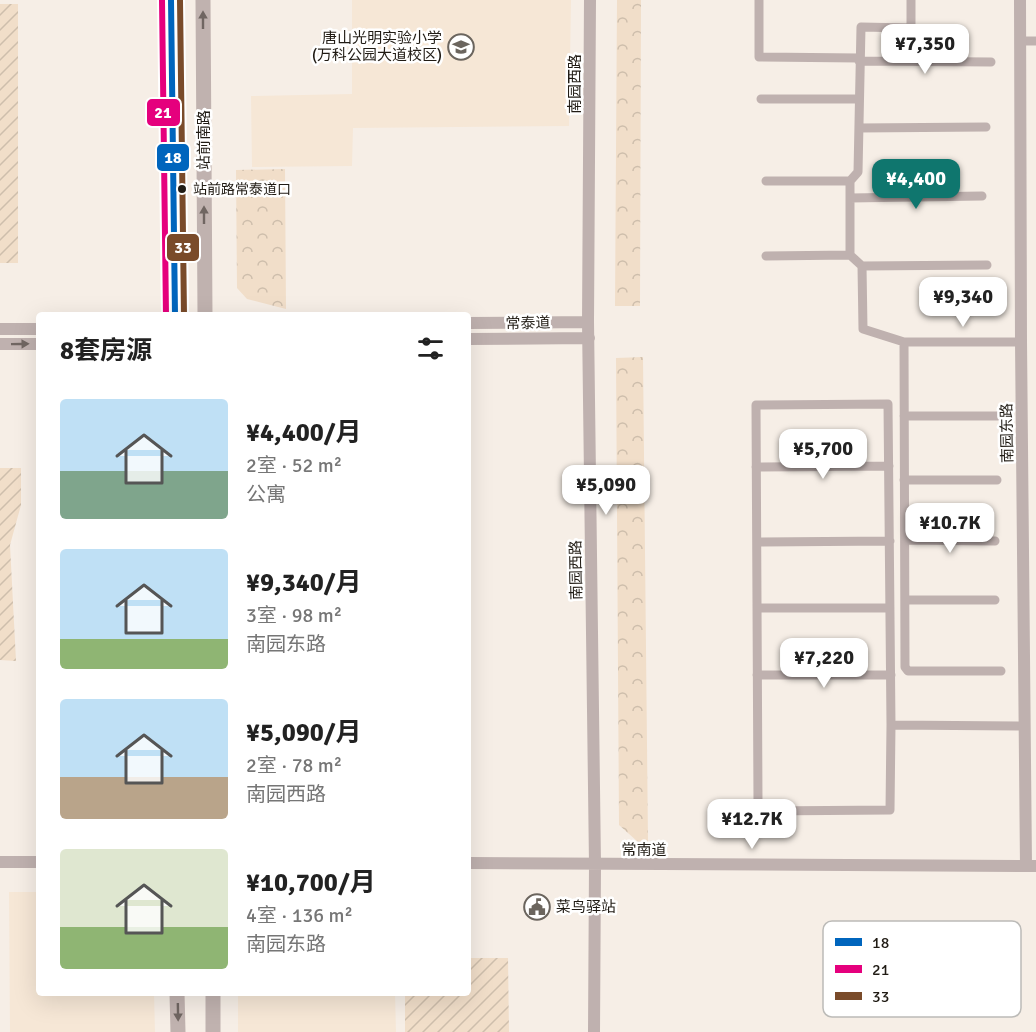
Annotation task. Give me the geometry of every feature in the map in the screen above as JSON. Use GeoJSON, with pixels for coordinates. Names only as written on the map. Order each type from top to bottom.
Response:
{"type":"FeatureCollection","features":[{"type":"Feature","properties":{"kind":"main road","name":"站前南路"},"geometry":{"type":"LineString","coordinates":[[171,0],[175,312]]}},
{"type":"Feature","properties":{"kind":"main road","name":"站前南路"},"geometry":{"type":"LineString","coordinates":[[203,0],[205,312]]}},
{"type":"Feature","properties":{"kind":"main road"},"geometry":{"type":"LineString","coordinates":[[177,996],[178,1032]]}},
{"type":"Feature","properties":{"kind":"main road"},"geometry":{"type":"LineString","coordinates":[[213,996],[213,1032]]}},
{"type":"Feature","properties":{"kind":"street","name":"南园西路"},"geometry":{"type":"LineString","coordinates":[[590,0],[588,322],[595,865],[594,1032]]}},
{"type":"Feature","properties":{"kind":"street"},"geometry":{"type":"LineString","coordinates":[[759,0],[759,57],[991,62]]}},
{"type":"Feature","properties":{"kind":"street"},"geometry":{"type":"LineString","coordinates":[[850,255],[850,181],[858,172],[861,27],[911,27],[911,0]]}},
{"type":"Feature","properties":{"kind":"street","name":"南园东路"},"geometry":{"type":"LineString","coordinates":[[1020,0],[1025,726],[1031,866]]}},
{"type":"Feature","properties":{"kind":"street"},"geometry":{"type":"LineString","coordinates":[[1020,41],[1036,41]]}},
{"type":"Feature","properties":{"kind":"street"},"geometry":{"type":"LineString","coordinates":[[761,99],[859,99]]}},
{"type":"Feature","properties":{"kind":"street"},"geometry":{"type":"LineString","coordinates":[[858,128],[986,127]]}},
{"type":"Feature","properties":{"kind":"street"},"geometry":{"type":"LineString","coordinates":[[766,181],[850,181]]}},
{"type":"Feature","properties":{"kind":"street"},"geometry":{"type":"LineString","coordinates":[[850,198],[982,196]]}},
{"type":"Feature","properties":{"kind":"street"},"geometry":{"type":"LineString","coordinates":[[766,256],[850,255],[862,266],[987,265]]}},
{"type":"Feature","properties":{"kind":"street"},"geometry":{"type":"LineString","coordinates":[[862,266],[863,329],[904,342],[1021,342]]}},
{"type":"Feature","properties":{"kind":"street","name":"常泰道"},"geometry":{"type":"LineString","coordinates":[[471,323],[588,322]]}},
{"type":"Feature","properties":{"kind":"street"},"geometry":{"type":"LineString","coordinates":[[0,329],[36,329]]}},
{"type":"Feature","properties":{"kind":"street","name":"常泰道"},"geometry":{"type":"LineString","coordinates":[[471,339],[589,338]]}},
{"type":"Feature","properties":{"kind":"street"},"geometry":{"type":"LineString","coordinates":[[904,342],[905,668],[908,671],[1001,671]]}},
{"type":"Feature","properties":{"kind":"street"},"geometry":{"type":"LineString","coordinates":[[0,344],[36,344]]}},
{"type":"Feature","properties":{"kind":"street"},"geometry":{"type":"LineString","coordinates":[[888,404],[889,466],[890,810],[764,811],[758,801],[756,405],[888,404]]}},
{"type":"Feature","properties":{"kind":"street"},"geometry":{"type":"LineString","coordinates":[[904,416],[999,416]]}},
{"type":"Feature","properties":{"kind":"street"},"geometry":{"type":"LineString","coordinates":[[756,467],[889,466]]}},
{"type":"Feature","properties":{"kind":"street"},"geometry":{"type":"LineString","coordinates":[[904,480],[997,480]]}},
{"type":"Feature","properties":{"kind":"street"},"geometry":{"type":"LineString","coordinates":[[904,540],[995,541]]}},
{"type":"Feature","properties":{"kind":"street"},"geometry":{"type":"LineString","coordinates":[[757,542],[890,541]]}},
{"type":"Feature","properties":{"kind":"street"},"geometry":{"type":"LineString","coordinates":[[905,600],[995,600]]}},
{"type":"Feature","properties":{"kind":"street"},"geometry":{"type":"LineString","coordinates":[[757,608],[890,608]]}},
{"type":"Feature","properties":{"kind":"street"},"geometry":{"type":"LineString","coordinates":[[757,675],[891,675]]}},
{"type":"Feature","properties":{"kind":"street"},"geometry":{"type":"LineString","coordinates":[[891,725],[1025,726]]}},
{"type":"Feature","properties":{"kind":"street"},"geometry":{"type":"LineString","coordinates":[[0,862],[36,862]]}},
{"type":"Feature","properties":{"kind":"street","name":"常南道"},"geometry":{"type":"LineString","coordinates":[[471,863],[1031,866]]}},
{"type":"Feature","properties":{"kind":"shaded area","name":"唐山光明实验小学 (万科公园大道校区)"},"geometry":{"type":"Polygon","coordinates":[[[352,0],[571,0],[569,126],[353,128],[352,166],[252,167],[251,96],[352,94],[352,0]]]}},
{"type":"Feature","properties":{"kind":"shaded area"},"geometry":{"type":"Polygon","coordinates":[[[9,892],[36,892],[36,996],[154,996],[155,1032],[10,1032],[9,892]]]}},
{"type":"Feature","properties":{"kind":"shaded area"},"geometry":{"type":"Polygon","coordinates":[[[238,996],[395,996],[396,1032],[238,1032],[238,996]]]}},
{"type":"Feature","properties":{"kind":"green space"},"geometry":{"type":"Polygon","coordinates":[[[617,0],[641,0],[640,306],[615,306],[617,0]]]}},
{"type":"Feature","properties":{"kind":"green space"},"geometry":{"type":"Polygon","coordinates":[[[0,4],[18,4],[18,263],[0,263],[0,4]]]}},
{"type":"Feature","properties":{"kind":"green space"},"geometry":{"type":"Polygon","coordinates":[[[285,169],[286,309],[247,299],[237,288],[236,170],[285,169]]]}},
{"type":"Feature","properties":{"kind":"green space"},"geometry":{"type":"Polygon","coordinates":[[[643,357],[648,842],[638,842],[619,825],[616,358],[643,357]]]}},
{"type":"Feature","properties":{"kind":"green space"},"geometry":{"type":"Polygon","coordinates":[[[0,468],[21,468],[21,505],[10,545],[16,661],[0,660],[0,468]]]}},
{"type":"Feature","properties":{"kind":"green space"},"geometry":{"type":"Polygon","coordinates":[[[471,958],[508,958],[509,1032],[405,1032],[405,996],[471,996],[471,958]]]}},
{"type":"Feature","properties":{"kind":"transit line","name":"21"},"geometry":{"type":"LineString","coordinates":[[162,0],[166,312]]}},
{"type":"Feature","properties":{"kind":"transit line","name":"18"},"geometry":{"type":"LineString","coordinates":[[171,0],[175,312]]}},
{"type":"Feature","properties":{"kind":"transit line","name":"33"},"geometry":{"type":"LineString","coordinates":[[180,0],[184,312]]}},
{"type":"Feature","properties":{"kind":"place","name":"唐山光明实验小学 (万科公园大道校区)"},"geometry":{"type":"Point","coordinates":[461,47]}},
{"type":"Feature","properties":{"kind":"place","name":"站前路常泰道口"},"geometry":{"type":"Point","coordinates":[182,189]}},
{"type":"Feature","properties":{"kind":"place","name":"菜鸟驿站"},"geometry":{"type":"Point","coordinates":[537,907]}}]}
